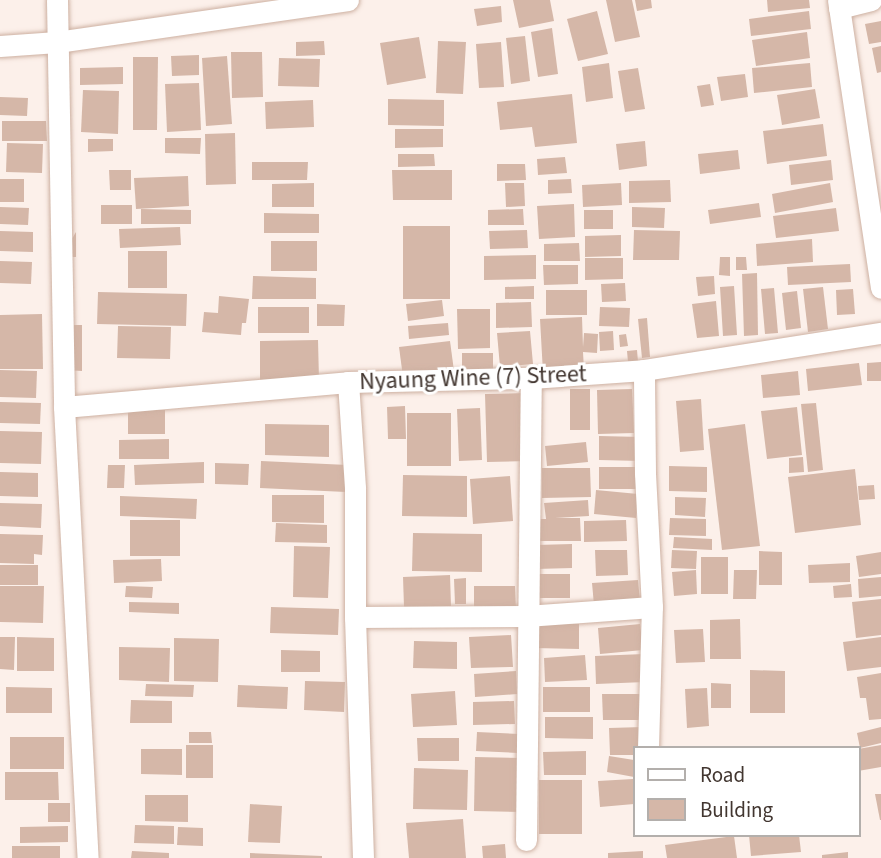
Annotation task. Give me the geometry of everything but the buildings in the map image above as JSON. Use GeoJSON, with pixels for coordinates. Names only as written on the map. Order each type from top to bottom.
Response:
{"type":"FeatureCollection","features":[{"type":"Feature","properties":{"kind":"street"},"geometry":{"type":"LineString","coordinates":[[57,0],[64,407],[88,858]]}},
{"type":"Feature","properties":{"kind":"street"},"geometry":{"type":"LineString","coordinates":[[0,46],[57,43],[348,0]]}},
{"type":"Feature","properties":{"kind":"street"},"geometry":{"type":"LineString","coordinates":[[871,0],[839,4],[871,169],[881,288]]}},
{"type":"Feature","properties":{"kind":"street","name":"Nyaung Wine (7) Street"},"geometry":{"type":"LineString","coordinates":[[64,407],[348,382],[531,378],[644,370],[881,333]]}},
{"type":"Feature","properties":{"kind":"street"},"geometry":{"type":"LineString","coordinates":[[644,370],[645,473],[652,607],[648,746]]}},
{"type":"Feature","properties":{"kind":"street"},"geometry":{"type":"LineString","coordinates":[[526,840],[526,616],[531,378]]}},
{"type":"Feature","properties":{"kind":"street"},"geometry":{"type":"LineString","coordinates":[[348,382],[355,488],[355,617],[363,858]]}},
{"type":"Feature","properties":{"kind":"street"},"geometry":{"type":"LineString","coordinates":[[355,617],[526,616],[652,607]]}}]}
